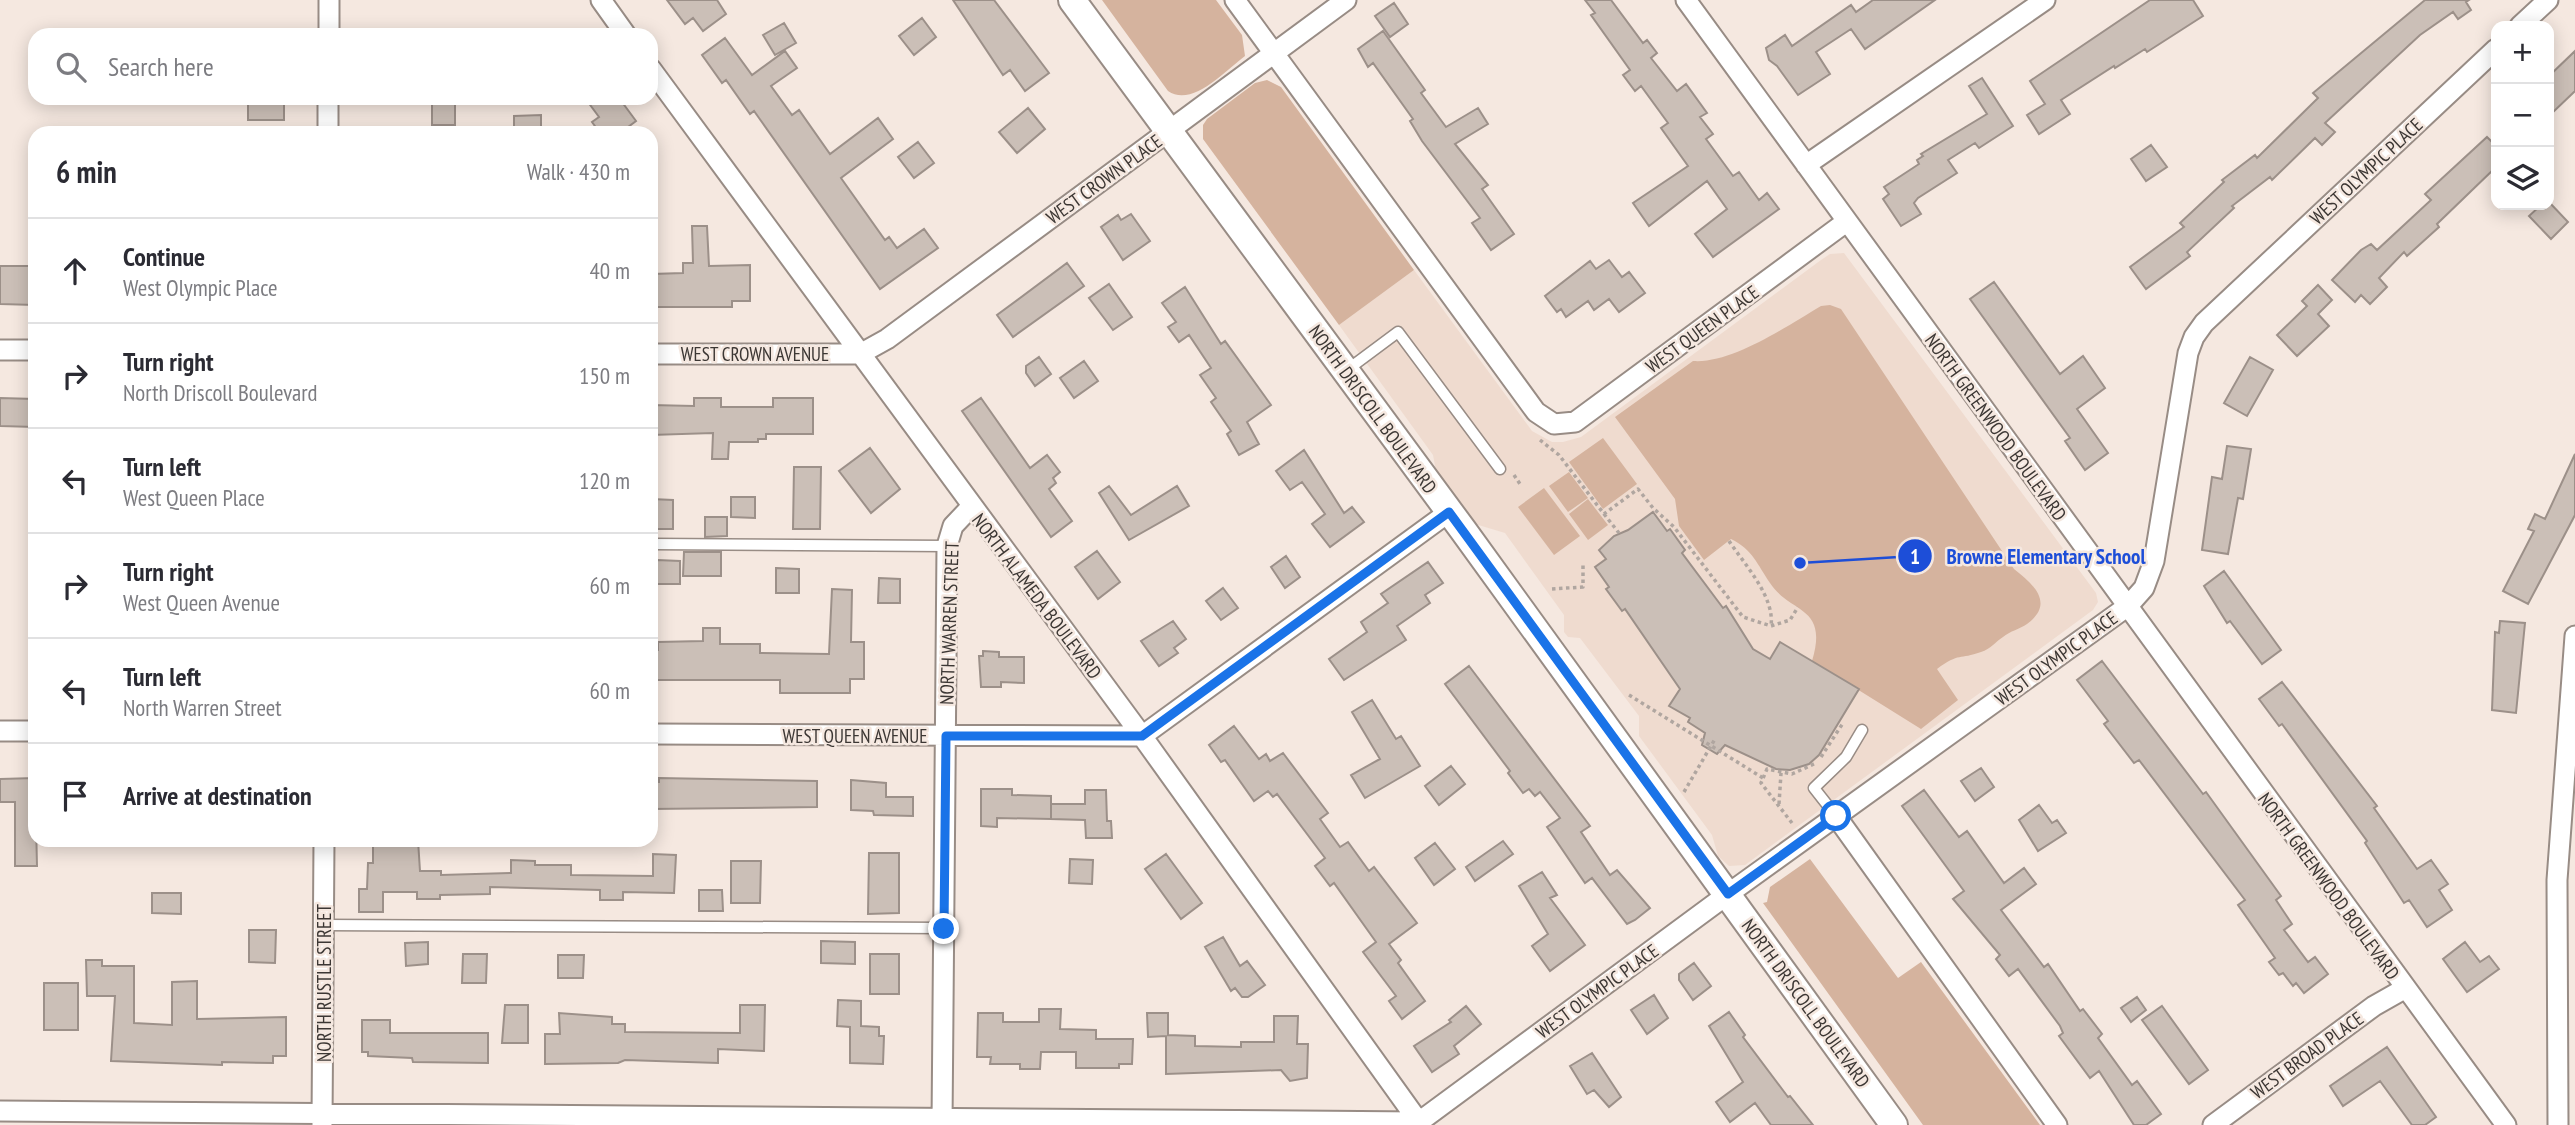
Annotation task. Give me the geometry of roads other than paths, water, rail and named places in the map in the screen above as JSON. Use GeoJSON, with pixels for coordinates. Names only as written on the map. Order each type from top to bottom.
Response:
{"type":"FeatureCollection","features":[{"type":"Feature","properties":{"kind":"main road","name":"NORTH DRISCOLL BOULEVARD"},"geometry":{"type":"LineString","coordinates":[[1072,0],[1449,512],[1894,1125]]}},
{"type":"Feature","properties":{"kind":"street"},"geometry":{"type":"LineString","coordinates":[[329,0],[329,28]]}},
{"type":"Feature","properties":{"kind":"street"},"geometry":{"type":"LineString","coordinates":[[601,0],[621,28]]}},
{"type":"Feature","properties":{"kind":"street"},"geometry":{"type":"LineString","coordinates":[[1235,0],[1274,53]]}},
{"type":"Feature","properties":{"kind":"street","name":"WEST CROWN PLACE"},"geometry":{"type":"LineString","coordinates":[[860,354],[887,339],[1346,0]]}},
{"type":"Feature","properties":{"kind":"street","name":"NORTH GREENWOOD BOULEVARD"},"geometry":{"type":"LineString","coordinates":[[1686,0],[2404,989],[2506,1125]]}},
{"type":"Feature","properties":{"kind":"street"},"geometry":{"type":"LineString","coordinates":[[1806,165],[2045,0]]}},
{"type":"Feature","properties":{"kind":"street"},"geometry":{"type":"LineString","coordinates":[[2525,21],[2548,0]]}},
{"type":"Feature","properties":{"kind":"street","name":"WEST QUEEN PLACE"},"geometry":{"type":"LineString","coordinates":[[1274,53],[1536,412],[1554,424],[1575,422],[1846,222]]}},
{"type":"Feature","properties":{"kind":"street","name":"WEST OLYMPIC PLACE"},"geometry":{"type":"LineString","coordinates":[[1420,1124],[1728,894],[2128,606],[2144,588],[2154,561],[2188,353],[2194,337],[2204,323],[2491,53]]}},
{"type":"Feature","properties":{"kind":"street","name":"NORTH ALAMEDA BOULEVARD"},"geometry":{"type":"LineString","coordinates":[[658,79],[1142,736],[1420,1124]]}},
{"type":"Feature","properties":{"kind":"street"},"geometry":{"type":"LineString","coordinates":[[328,105],[328,126]]}},
{"type":"Feature","properties":{"kind":"street"},"geometry":{"type":"LineString","coordinates":[[0,350],[28,350]]}},
{"type":"Feature","properties":{"kind":"street","name":"WEST CROWN AVENUE"},"geometry":{"type":"LineString","coordinates":[[658,354],[860,354]]}},
{"type":"Feature","properties":{"kind":"street","name":"NORTH WARREN STREET"},"geometry":{"type":"LineString","coordinates":[[942,1121],[947,546],[953,527],[971,507]]}},
{"type":"Feature","properties":{"kind":"street"},"geometry":{"type":"LineString","coordinates":[[1142,736],[1449,512]]}},
{"type":"Feature","properties":{"kind":"street"},"geometry":{"type":"LineString","coordinates":[[2558,1125],[2557,880],[2575,636]]}},
{"type":"Feature","properties":{"kind":"street"},"geometry":{"type":"LineString","coordinates":[[0,731],[28,731]]}},
{"type":"Feature","properties":{"kind":"street","name":"WEST QUEEN AVENUE"},"geometry":{"type":"LineString","coordinates":[[658,734],[1142,736]]}},
{"type":"Feature","properties":{"kind":"street"},"geometry":{"type":"LineString","coordinates":[[1836,816],[2057,1125]]}},
{"type":"Feature","properties":{"kind":"street","name":"NORTH RUSTLE STREET"},"geometry":{"type":"LineString","coordinates":[[322,1119],[324,847]]}},
{"type":"Feature","properties":{"kind":"street","name":"WEST BROAD PLACE"},"geometry":{"type":"LineString","coordinates":[[2213,1125],[2374,1006],[2404,989]]}},
{"type":"Feature","properties":{"kind":"street"},"geometry":{"type":"LineString","coordinates":[[0,1111],[322,1119],[1420,1124]]}},
{"type":"Feature","properties":{"kind":"lane"},"geometry":{"type":"LineString","coordinates":[[1345,372],[1398,332],[1500,469]]}},
{"type":"Feature","properties":{"kind":"lane"},"geometry":{"type":"LineString","coordinates":[[658,544],[947,546]]}},
{"type":"Feature","properties":{"kind":"lane"},"geometry":{"type":"LineString","coordinates":[[1836,816],[1814,788],[1846,757],[1862,730]]}},
{"type":"Feature","properties":{"kind":"lane"},"geometry":{"type":"LineString","coordinates":[[324,925],[944,929]]}},
{"type":"Feature","properties":{"kind":"place","name":"Browne Elementary School"},"geometry":{"type":"Point","coordinates":[1800,563]}}]}
